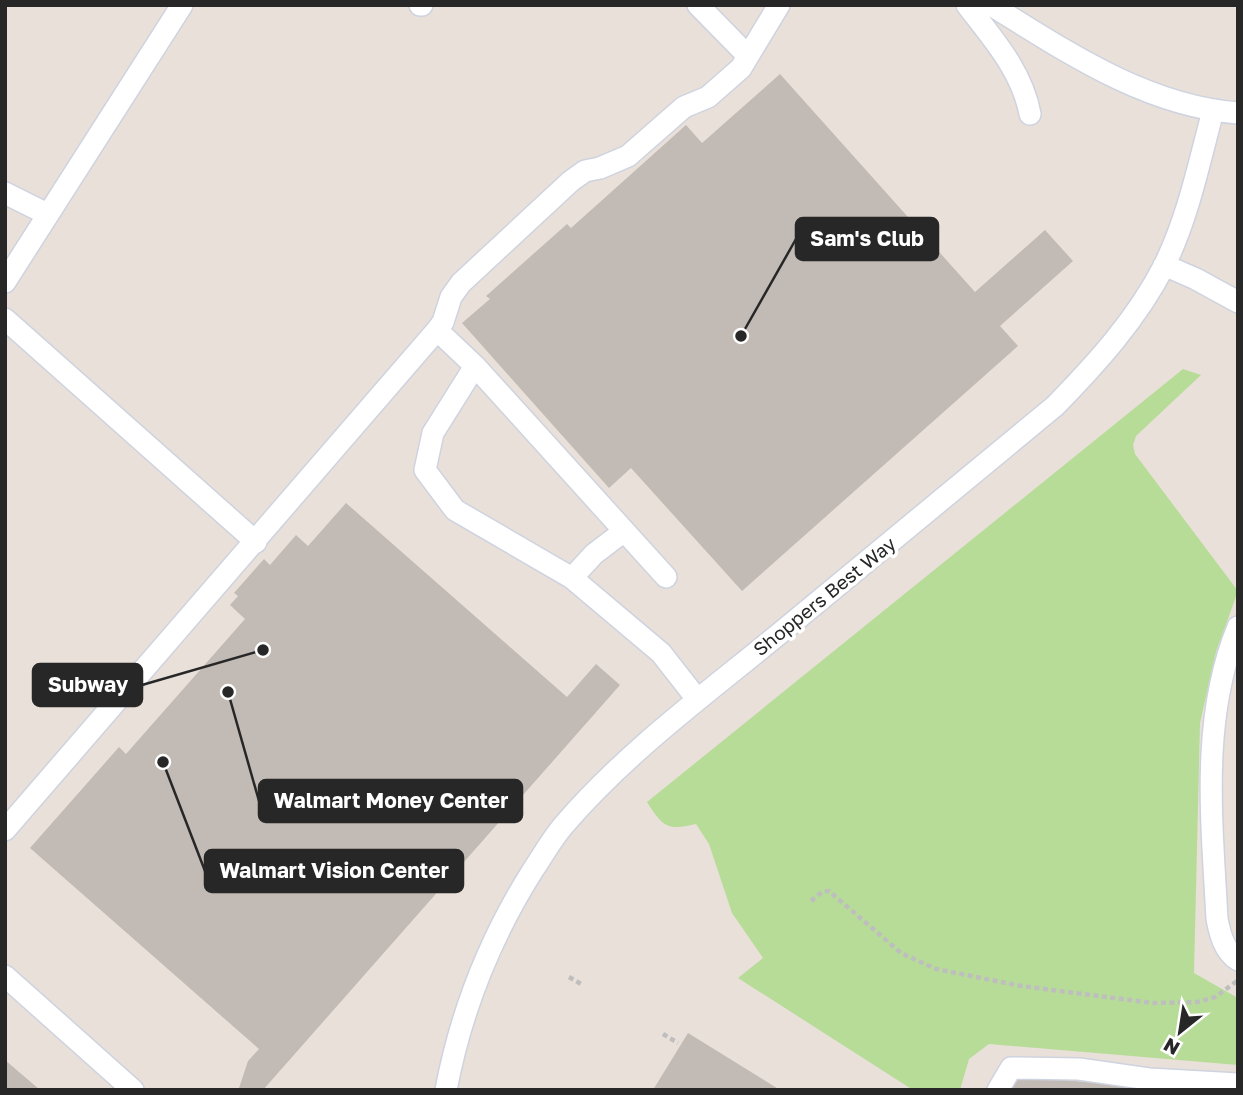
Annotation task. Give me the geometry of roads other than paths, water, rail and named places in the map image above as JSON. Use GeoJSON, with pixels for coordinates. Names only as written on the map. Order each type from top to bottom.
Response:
{"type":"FeatureCollection","features":[{"type":"Feature","properties":{"kind":"street"},"geometry":{"type":"LineString","coordinates":[[5,282],[182,5]]}},
{"type":"Feature","properties":{"kind":"street"},"geometry":{"type":"LineString","coordinates":[[698,5],[748,56]]}},
{"type":"Feature","properties":{"kind":"street"},"geometry":{"type":"LineString","coordinates":[[5,830],[437,330],[443,322],[451,297],[461,283],[571,181],[585,171],[600,168],[628,156],[684,107],[708,97],[741,68],[779,5]]}},
{"type":"Feature","properties":{"kind":"street"},"geometry":{"type":"LineString","coordinates":[[967,5],[1016,72],[1026,94],[1030,114]]}},
{"type":"Feature","properties":{"kind":"street"},"geometry":{"type":"LineString","coordinates":[[990,5],[1088,64],[1172,101],[1213,111],[1238,113]]}},
{"type":"Feature","properties":{"kind":"street","name":"Shoppers Best Way"},"geometry":{"type":"LineString","coordinates":[[446,1090],[457,1035],[471,992],[517,896],[562,827],[615,770],[697,699],[1055,406],[1094,366],[1122,332],[1164,265],[1184,216],[1213,111]]}},
{"type":"Feature","properties":{"kind":"street"},"geometry":{"type":"LineString","coordinates":[[5,192],[47,214]]}},
{"type":"Feature","properties":{"kind":"street"},"geometry":{"type":"LineString","coordinates":[[1164,265],[1238,302]]}},
{"type":"Feature","properties":{"kind":"street"},"geometry":{"type":"LineString","coordinates":[[5,319],[256,542]]}},
{"type":"Feature","properties":{"kind":"street"},"geometry":{"type":"LineString","coordinates":[[437,330],[475,366],[666,577]]}},
{"type":"Feature","properties":{"kind":"street"},"geometry":{"type":"LineString","coordinates":[[475,366],[433,433],[425,470],[455,510],[572,578],[661,653],[697,699]]}},
{"type":"Feature","properties":{"kind":"street"},"geometry":{"type":"LineString","coordinates":[[572,578],[594,554],[624,532]]}},
{"type":"Feature","properties":{"kind":"street"},"geometry":{"type":"LineString","coordinates":[[1238,627],[1229,647],[1219,690],[1214,727],[1211,806],[1217,919],[1221,938],[1232,956],[1238,960]]}},
{"type":"Feature","properties":{"kind":"street"},"geometry":{"type":"LineString","coordinates":[[5,976],[133,1090]]}},
{"type":"Feature","properties":{"kind":"street"},"geometry":{"type":"LineString","coordinates":[[998,1090],[1011,1068],[1079,1069],[1157,1084],[1238,1084]]}},
{"type":"Feature","properties":{"kind":"place","name":"Sam's Club"},"geometry":{"type":"Point","coordinates":[741,336]}},
{"type":"Feature","properties":{"kind":"place","name":"Subway"},"geometry":{"type":"Point","coordinates":[263,650]}},
{"type":"Feature","properties":{"kind":"place","name":"Walmart Money Center"},"geometry":{"type":"Point","coordinates":[228,692]}},
{"type":"Feature","properties":{"kind":"place","name":"Walmart Vision Center"},"geometry":{"type":"Point","coordinates":[163,762]}}]}
